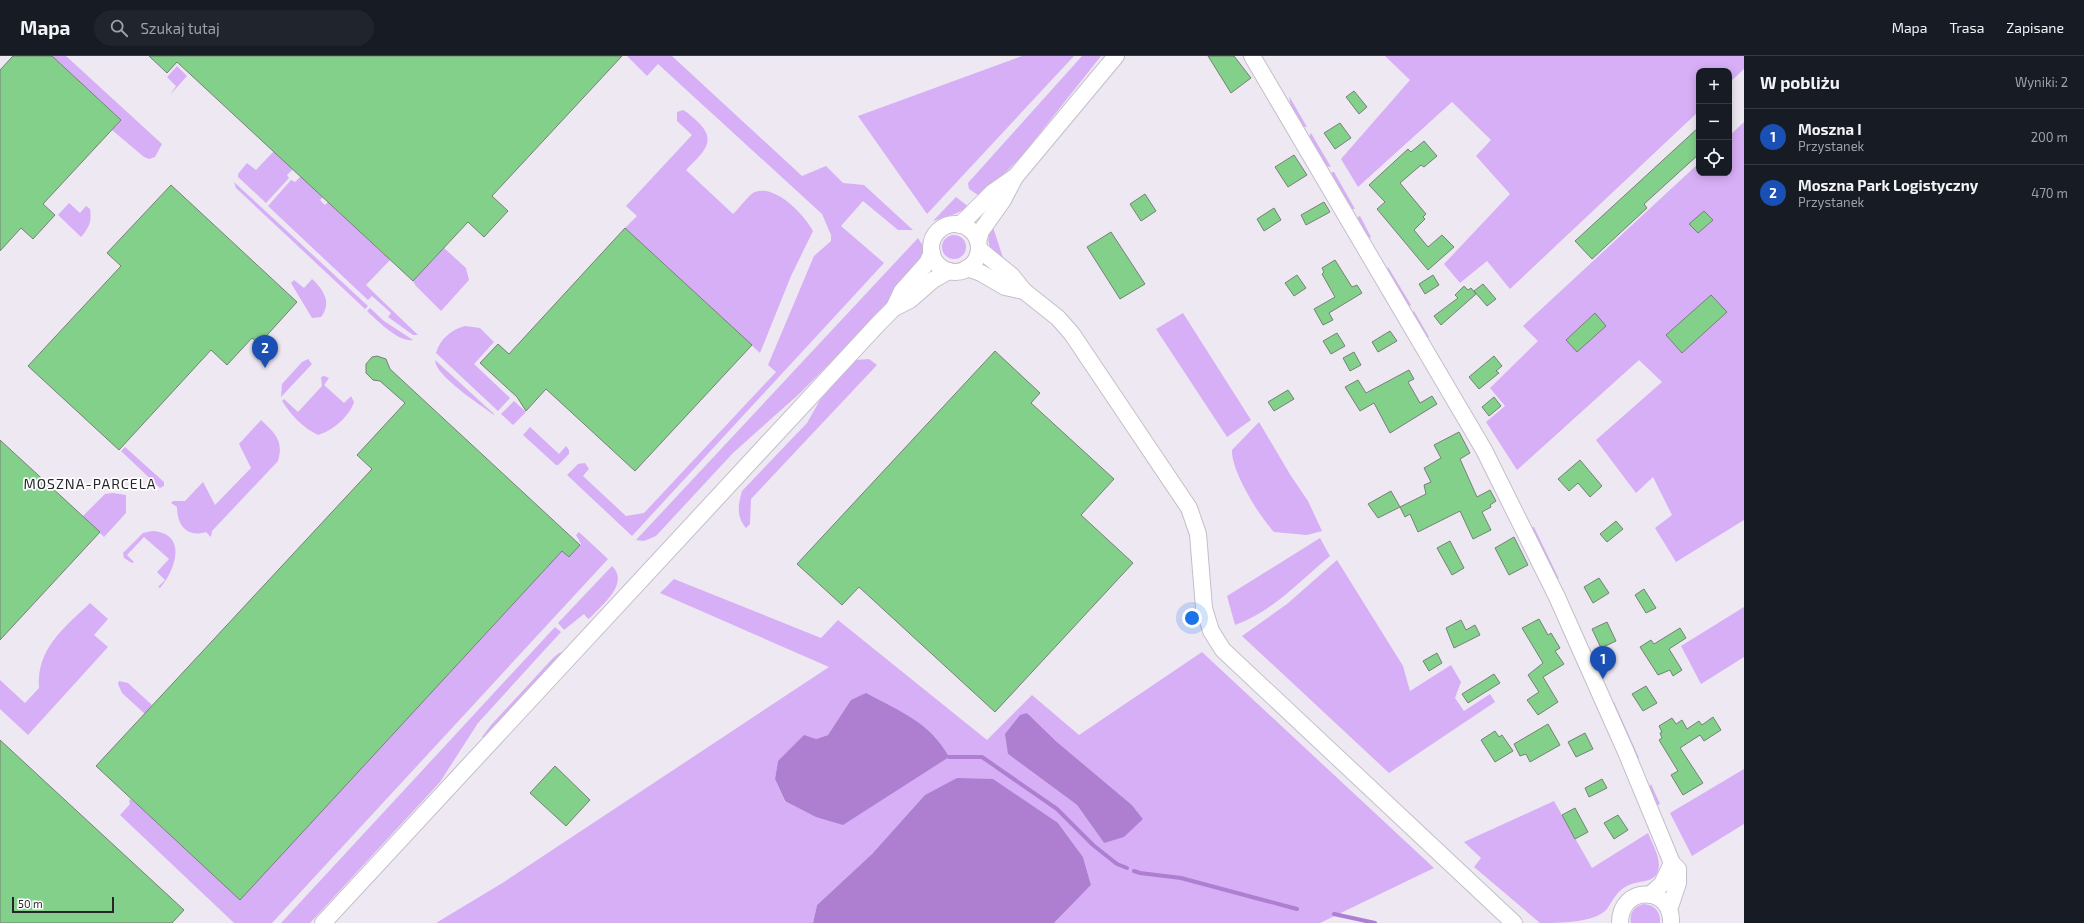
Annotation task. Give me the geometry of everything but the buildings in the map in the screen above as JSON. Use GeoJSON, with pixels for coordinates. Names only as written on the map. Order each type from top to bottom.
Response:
{"type":"FeatureCollection","features":[{"type":"Feature","properties":{"kind":"street"},"geometry":{"type":"LineString","coordinates":[[894,308],[910,300],[933,280],[949,271],[961,271],[974,262],[981,231],[1003,200],[1016,176],[1116,56]]}},
{"type":"Feature","properties":{"kind":"street"},"geometry":{"type":"LineString","coordinates":[[1252,56],[1484,450],[1557,597],[1626,752],[1672,863],[1678,869],[1679,876],[1671,919]]}},
{"type":"Feature","properties":{"kind":"street"},"geometry":{"type":"LineString","coordinates":[[960,225],[993,192],[1016,176]]}},
{"type":"Feature","properties":{"kind":"street"},"geometry":{"type":"LineString","coordinates":[[323,923],[894,308],[902,292],[927,263],[932,253],[932,244],[938,232],[946,226],[960,225],[971,230],[978,245],[1012,276],[1024,291],[1058,318],[1072,334],[1189,508],[1198,534],[1204,608],[1211,631],[1223,650],[1514,923]]}},
{"type":"Feature","properties":{"kind":"street"},"geometry":{"type":"LineString","coordinates":[[932,253],[938,264],[949,271]]}},
{"type":"Feature","properties":{"kind":"street"},"geometry":{"type":"LineString","coordinates":[[967,268],[981,273],[1005,287],[1024,291]]}},
{"type":"Feature","properties":{"kind":"street"},"geometry":{"type":"LineString","coordinates":[[1650,895],[1662,884],[1672,863]]}},
{"type":"Feature","properties":{"kind":"street"},"geometry":{"type":"LineString","coordinates":[[1616,921],[1626,904],[1631,899],[1637,896],[1650,895],[1661,900],[1671,919]]}},
{"type":"Feature","properties":{"kind":"shaded area"},"geometry":{"type":"Polygon","coordinates":[[[52,56],[66,56],[162,144],[155,157],[149,159],[144,157],[112,130],[121,120],[52,56]]]}},
{"type":"Feature","properties":{"kind":"shaded area"},"geometry":{"type":"Polygon","coordinates":[[[627,56],[672,56],[802,176],[826,166],[843,183],[864,185],[913,230],[898,230],[863,201],[841,226],[884,263],[632,536],[567,475],[578,464],[585,463],[589,469],[583,476],[626,516],[644,513],[776,372],[768,365],[814,256],[831,241],[831,235],[822,214],[658,64],[647,76],[627,56]]]}},
{"type":"Feature","properties":{"kind":"shaded area"},"geometry":{"type":"Polygon","coordinates":[[[1022,56],[1074,56],[927,214],[858,116],[1022,56]]]}},
{"type":"Feature","properties":{"kind":"shaded area"},"geometry":{"type":"Polygon","coordinates":[[[1082,56],[1101,56],[1021,157],[981,197],[969,189],[968,183],[1082,56]]]}},
{"type":"Feature","properties":{"kind":"shaded area"},"geometry":{"type":"Polygon","coordinates":[[[1385,56],[1744,56],[1744,69],[1732,80],[1732,68],[1696,68],[1696,114],[1510,289],[1487,261],[1460,283],[1444,264],[1510,194],[1476,156],[1491,140],[1452,102],[1358,187],[1341,159],[1410,80],[1385,56]]]}},
{"type":"Feature","properties":{"kind":"shaded area"},"geometry":{"type":"Polygon","coordinates":[[[177,66],[187,76],[170,95],[176,86],[167,77],[177,66]]]}},
{"type":"Feature","properties":{"kind":"shaded area"},"geometry":{"type":"Polygon","coordinates":[[[1289,96],[1307,127],[1303,126],[1291,107],[1289,96]]]}},
{"type":"Feature","properties":{"kind":"shaded area"},"geometry":{"type":"Polygon","coordinates":[[[683,110],[698,122],[704,129],[707,136],[706,148],[686,170],[733,214],[753,193],[763,191],[771,192],[780,196],[796,209],[813,231],[791,276],[760,353],[625,228],[637,216],[626,206],[692,135],[677,121],[677,112],[683,110]]]}},
{"type":"Feature","properties":{"kind":"shaded area"},"geometry":{"type":"Polygon","coordinates":[[[1744,122],[1744,520],[1676,562],[1655,528],[1672,515],[1653,477],[1636,493],[1596,440],[1662,382],[1639,360],[1517,470],[1486,422],[1505,406],[1490,388],[1538,341],[1523,326],[1696,166],[1696,176],[1732,176],[1732,133],[1744,122]]]}},
{"type":"Feature","properties":{"kind":"shaded area"},"geometry":{"type":"Polygon","coordinates":[[[1311,133],[1331,167],[1326,166],[1309,137],[1311,133]]]}},
{"type":"Feature","properties":{"kind":"shaded area"},"geometry":{"type":"Polygon","coordinates":[[[274,151],[293,169],[287,175],[289,178],[266,203],[238,177],[238,174],[247,163],[256,170],[274,151]]]}},
{"type":"Feature","properties":{"kind":"shaded area"},"geometry":{"type":"Polygon","coordinates":[[[1332,172],[1334,172],[1355,209],[1350,209],[1331,176],[1332,172]]]}},
{"type":"Feature","properties":{"kind":"shaded area"},"geometry":{"type":"Polygon","coordinates":[[[301,176],[323,197],[320,200],[325,205],[328,202],[390,260],[366,285],[418,335],[413,335],[388,317],[391,313],[372,296],[368,300],[268,206],[291,180],[295,182],[301,176]]]}},
{"type":"Feature","properties":{"kind":"shaded area"},"geometry":{"type":"Polygon","coordinates":[[[234,182],[368,306],[365,309],[236,188],[234,182]]]}},
{"type":"Feature","properties":{"kind":"shaded area"},"geometry":{"type":"Polygon","coordinates":[[[956,197],[969,207],[955,214],[933,221],[956,197]]]}},
{"type":"Feature","properties":{"kind":"shaded area"},"geometry":{"type":"Polygon","coordinates":[[[69,203],[80,213],[86,206],[90,209],[91,217],[89,224],[81,237],[58,215],[69,203]]]}},
{"type":"Feature","properties":{"kind":"shaded area"},"geometry":{"type":"Polygon","coordinates":[[[1360,216],[1371,237],[1368,238],[1356,218],[1360,216]]]}},
{"type":"Feature","properties":{"kind":"shaded area"},"geometry":{"type":"Polygon","coordinates":[[[992,224],[1005,264],[990,246],[989,237],[992,224]]]}},
{"type":"Feature","properties":{"kind":"shaded area"},"geometry":{"type":"Polygon","coordinates":[[[954,235],[963,238],[966,247],[963,256],[954,259],[945,256],[942,247],[945,238],[954,235]]]}},
{"type":"Feature","properties":{"kind":"shaded area"},"geometry":{"type":"Polygon","coordinates":[[[918,238],[923,246],[921,258],[908,278],[869,324],[799,394],[733,453],[656,536],[644,541],[636,540],[918,238]]]}},
{"type":"Feature","properties":{"kind":"shaded area"},"geometry":{"type":"Polygon","coordinates":[[[444,248],[466,268],[469,280],[441,311],[416,286],[413,281],[444,248]]]}},
{"type":"Feature","properties":{"kind":"shaded area"},"geometry":{"type":"Polygon","coordinates":[[[1388,267],[1411,305],[1409,306],[1386,272],[1388,267]]]}},
{"type":"Feature","properties":{"kind":"shaded area"},"geometry":{"type":"Polygon","coordinates":[[[312,279],[323,292],[325,297],[326,307],[321,317],[312,318],[291,283],[294,280],[304,288],[312,279]]]}},
{"type":"Feature","properties":{"kind":"shaded area"},"geometry":{"type":"Polygon","coordinates":[[[370,308],[384,321],[413,340],[401,338],[388,330],[367,311],[370,308]]]}},
{"type":"Feature","properties":{"kind":"shaded area"},"geometry":{"type":"Polygon","coordinates":[[[1414,311],[1429,337],[1424,337],[1411,315],[1414,311]]]}},
{"type":"Feature","properties":{"kind":"shaded area"},"geometry":{"type":"Polygon","coordinates":[[[1183,313],[1251,420],[1227,437],[1156,329],[1183,313]]]}},
{"type":"Feature","properties":{"kind":"shaded area"},"geometry":{"type":"Polygon","coordinates":[[[465,326],[480,328],[494,342],[474,364],[510,398],[498,411],[436,353],[440,343],[447,335],[460,327],[465,326]]]}},
{"type":"Feature","properties":{"kind":"shaded area"},"geometry":{"type":"Polygon","coordinates":[[[308,359],[312,364],[281,397],[282,384],[302,362],[308,359]]]}},
{"type":"Feature","properties":{"kind":"shaded area"},"geometry":{"type":"Polygon","coordinates":[[[869,359],[877,365],[751,499],[750,524],[746,528],[739,515],[742,491],[807,423],[820,400],[855,360],[869,359]]]}},
{"type":"Feature","properties":{"kind":"shaded area"},"geometry":{"type":"Polygon","coordinates":[[[435,360],[494,415],[450,382],[437,367],[435,360]]]}},
{"type":"Feature","properties":{"kind":"shaded area"},"geometry":{"type":"Polygon","coordinates":[[[324,376],[329,378],[324,385],[344,403],[351,396],[354,402],[345,418],[329,430],[318,435],[307,429],[298,421],[282,401],[284,399],[298,412],[322,386],[321,377],[324,376]]]}},
{"type":"Feature","properties":{"kind":"shaded area"},"geometry":{"type":"Polygon","coordinates":[[[514,401],[526,412],[513,425],[501,414],[514,401]]]}},
{"type":"Feature","properties":{"kind":"shaded area"},"geometry":{"type":"Polygon","coordinates":[[[261,420],[277,438],[280,448],[278,461],[212,531],[211,537],[206,532],[193,533],[188,531],[181,524],[177,513],[177,507],[171,503],[173,501],[185,501],[203,482],[215,505],[251,468],[239,444],[261,420]]]}},
{"type":"Feature","properties":{"kind":"shaded area"},"geometry":{"type":"Polygon","coordinates":[[[1259,422],[1291,476],[1308,501],[1322,531],[1307,535],[1274,532],[1247,493],[1236,469],[1232,450],[1259,422]]]}},
{"type":"Feature","properties":{"kind":"shaded area"},"geometry":{"type":"Polygon","coordinates":[[[530,427],[559,454],[566,446],[569,450],[569,454],[558,465],[556,465],[523,435],[530,427]]]}},
{"type":"Feature","properties":{"kind":"shaded area"},"geometry":{"type":"Polygon","coordinates":[[[125,447],[164,482],[164,486],[160,488],[121,451],[125,447]]]}},
{"type":"Feature","properties":{"kind":"shaded area"},"geometry":{"type":"Polygon","coordinates":[[[113,493],[126,495],[126,513],[104,537],[83,516],[105,494],[113,493]]]}},
{"type":"Feature","properties":{"kind":"shaded area"},"geometry":{"type":"Polygon","coordinates":[[[1532,527],[1534,527],[1559,579],[1555,577],[1532,527]]]}},
{"type":"Feature","properties":{"kind":"shaded area"},"geometry":{"type":"Polygon","coordinates":[[[152,531],[163,533],[171,538],[175,545],[176,554],[171,572],[160,588],[158,587],[165,580],[157,572],[169,559],[144,537],[127,555],[134,562],[132,563],[124,558],[123,553],[143,533],[152,531]]]}},
{"type":"Feature","properties":{"kind":"shaded area"},"geometry":{"type":"Polygon","coordinates":[[[579,532],[608,559],[272,923],[234,923],[120,815],[130,804],[129,801],[131,799],[240,899],[562,551],[569,557],[581,544],[576,535],[579,532]]]}},
{"type":"Feature","properties":{"kind":"shaded area"},"geometry":{"type":"Polygon","coordinates":[[[1320,538],[1330,556],[1273,604],[1235,625],[1227,596],[1320,538]]]}},
{"type":"Feature","properties":{"kind":"shaded area"},"geometry":{"type":"Polygon","coordinates":[[[1337,560],[1403,666],[1410,691],[1451,665],[1461,682],[1455,698],[1464,711],[1490,694],[1495,702],[1389,773],[1242,636],[1287,604],[1337,560]]]}},
{"type":"Feature","properties":{"kind":"shaded area"},"geometry":{"type":"Polygon","coordinates":[[[612,566],[617,573],[618,579],[616,586],[607,600],[591,617],[588,619],[584,614],[564,630],[558,623],[612,566]]]}},
{"type":"Feature","properties":{"kind":"shaded area"},"geometry":{"type":"Polygon","coordinates":[[[674,579],[821,638],[838,620],[987,740],[1032,695],[1079,735],[1202,652],[1434,868],[1320,923],[1054,923],[1091,885],[1083,857],[1058,823],[873,853],[817,905],[813,923],[436,923],[504,882],[829,667],[660,593],[674,579]],[[851,700],[828,735],[816,739],[778,761],[775,779],[785,802],[851,700]],[[1027,713],[1008,754],[1077,805],[1104,843],[1143,819],[1132,805],[1057,742],[1027,713]]]}},
{"type":"Feature","properties":{"kind":"shaded area"},"geometry":{"type":"Polygon","coordinates":[[[90,603],[108,619],[94,635],[108,647],[28,735],[0,709],[0,680],[25,703],[39,688],[39,674],[42,662],[54,640],[90,603]]]}},
{"type":"Feature","properties":{"kind":"shaded area"},"geometry":{"type":"Polygon","coordinates":[[[1744,607],[1744,657],[1701,684],[1681,646],[1744,607]]]}},
{"type":"Feature","properties":{"kind":"shaded area"},"geometry":{"type":"Polygon","coordinates":[[[555,627],[561,632],[478,723],[440,782],[310,923],[281,923],[555,627]]]}},
{"type":"Feature","properties":{"kind":"shaded area"},"geometry":{"type":"Polygon","coordinates":[[[563,652],[484,737],[482,737],[491,725],[553,658],[559,653],[563,652]]]}},
{"type":"Feature","properties":{"kind":"shaded area"},"geometry":{"type":"Polygon","coordinates":[[[119,681],[128,683],[152,705],[145,714],[122,693],[118,684],[119,681]]]}},
{"type":"Feature","properties":{"kind":"shaded area"},"geometry":{"type":"Polygon","coordinates":[[[866,693],[902,712],[923,726],[933,735],[949,757],[843,825],[816,817],[785,801],[775,779],[778,761],[804,735],[816,739],[828,735],[851,700],[866,693]]]}},
{"type":"Feature","properties":{"kind":"shaded area"},"geometry":{"type":"Polygon","coordinates":[[[1614,702],[1639,758],[1638,759],[1635,758],[1612,703],[1614,702]]]}},
{"type":"Feature","properties":{"kind":"shaded area"},"geometry":{"type":"Polygon","coordinates":[[[1027,713],[1057,742],[1132,805],[1143,819],[1124,837],[1104,843],[1077,805],[1008,754],[1005,734],[1020,715],[1027,713]]]}},
{"type":"Feature","properties":{"kind":"shaded area"},"geometry":{"type":"Polygon","coordinates":[[[1744,769],[1744,824],[1692,856],[1670,813],[1744,769]]]}},
{"type":"Feature","properties":{"kind":"shaded area"},"geometry":{"type":"Polygon","coordinates":[[[957,778],[993,779],[1058,823],[1083,857],[1091,885],[1054,923],[813,923],[817,905],[873,853],[925,795],[957,778]]]}},
{"type":"Feature","properties":{"kind":"shaded area"},"geometry":{"type":"Polygon","coordinates":[[[1651,784],[1660,804],[1658,805],[1655,804],[1649,788],[1651,784]]]}},
{"type":"Feature","properties":{"kind":"shaded area"},"geometry":{"type":"Polygon","coordinates":[[[1554,801],[1592,868],[1648,833],[1659,862],[1656,875],[1649,880],[1631,884],[1620,890],[1607,909],[1594,917],[1586,920],[1540,923],[1474,867],[1481,858],[1464,842],[1554,801]]]}},
{"type":"Feature","properties":{"kind":"shaded area"},"geometry":{"type":"Polygon","coordinates":[[[1644,904],[1651,906],[1658,912],[1660,923],[1631,923],[1633,910],[1637,906],[1644,904]]]}},
{"type":"Feature","properties":{"kind":"waterway"},"geometry":{"type":"LineString","coordinates":[[949,757],[982,757],[1057,809],[1093,845],[1117,864],[1127,868]]}},
{"type":"Feature","properties":{"kind":"waterway"},"geometry":{"type":"LineString","coordinates":[[1134,871],[1181,878],[1297,909]]}},
{"type":"Feature","properties":{"kind":"waterway"},"geometry":{"type":"LineString","coordinates":[[1334,914],[1375,923]]}},
{"type":"Feature","properties":{"kind":"place","name":"Moszna Park Logistyczny"},"geometry":{"type":"Point","coordinates":[265,368]}},
{"type":"Feature","properties":{"kind":"place","name":"Moszna I"},"geometry":{"type":"Point","coordinates":[1603,679]}},
{"type":"Feature","properties":{"kind":"district","name":"MOSZNA-PARCELA"},"geometry":{"type":"Point","coordinates":[90,484]}}]}
